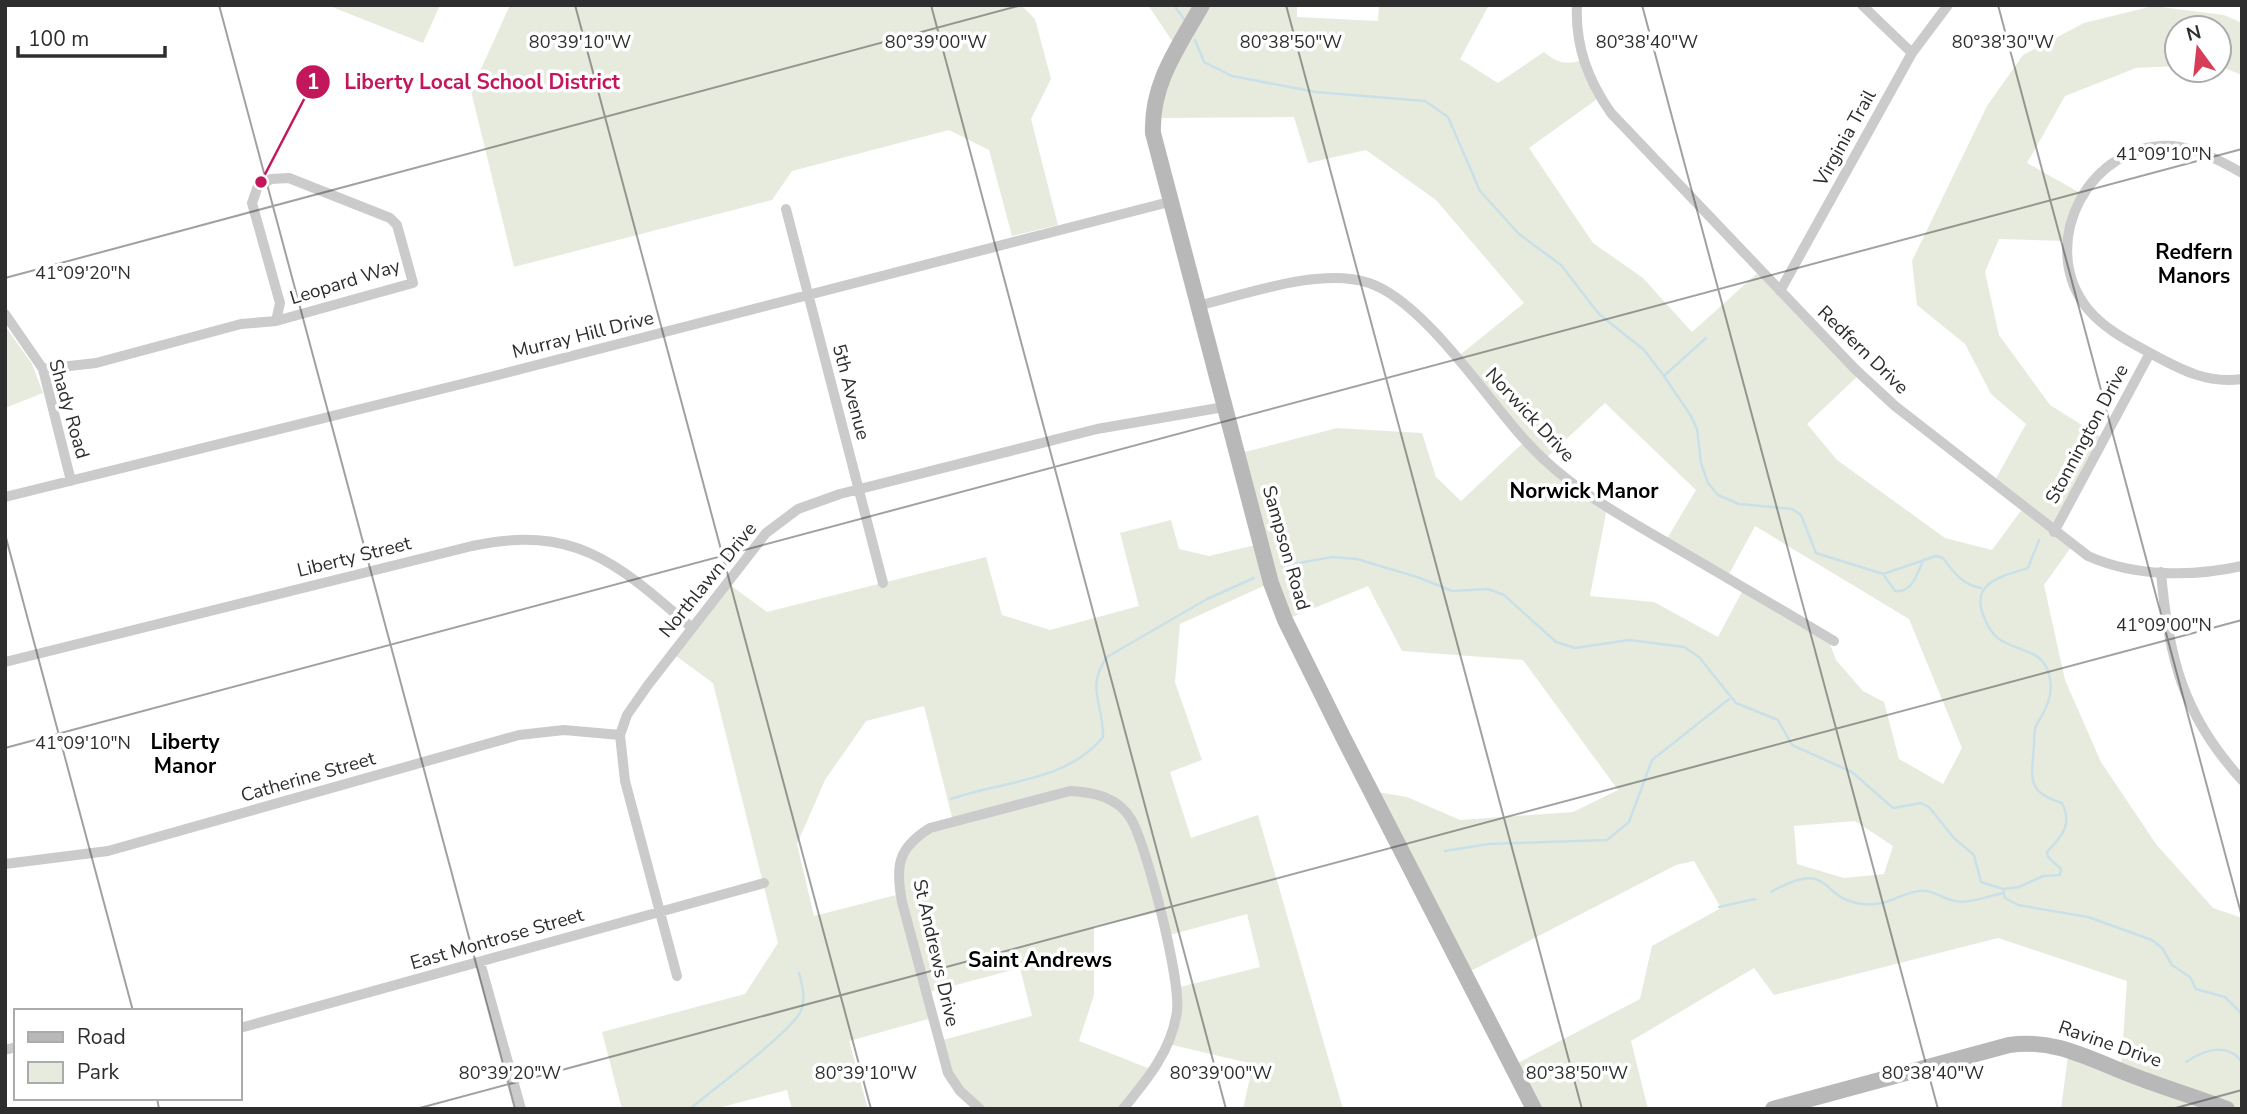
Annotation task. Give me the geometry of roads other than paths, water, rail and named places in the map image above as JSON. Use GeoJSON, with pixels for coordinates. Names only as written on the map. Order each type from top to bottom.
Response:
{"type":"FeatureCollection","features":[{"type":"Feature","properties":{"kind":"street","name":"Sampson Road"},"geometry":{"type":"LineString","coordinates":[[1202,5],[1160,80],[1153,108],[1156,153],[1271,583],[1285,620],[1534,1109]]}},
{"type":"Feature","properties":{"kind":"street","name":"Redfern Drive"},"geometry":{"type":"LineString","coordinates":[[1577,5],[1577,29],[1583,60],[1597,92],[1611,113],[1780,291],[1895,406],[2071,546],[2099,561],[2161,572],[2207,571],[2242,566]]}},
{"type":"Feature","properties":{"kind":"street"},"geometry":{"type":"LineString","coordinates":[[1862,5],[1912,52]]}},
{"type":"Feature","properties":{"kind":"street","name":"Virginia Trail"},"geometry":{"type":"LineString","coordinates":[[1780,291],[1912,52],[1948,5]]}},
{"type":"Feature","properties":{"kind":"street","name":"Stonnington Drive"},"geometry":{"type":"LineString","coordinates":[[2242,173],[2190,148],[2153,147],[2124,156],[2107,166],[2088,185],[2070,221],[2067,249],[2072,278],[2079,296],[2109,329],[2197,376],[2220,380],[2242,379]]}},
{"type":"Feature","properties":{"kind":"street","name":"Leopard Way"},"geometry":{"type":"LineString","coordinates":[[43,369],[96,363],[241,324],[276,321],[413,283],[397,225],[390,218],[289,178],[278,178],[261,184],[254,193],[252,203],[280,303],[276,321]]}},
{"type":"Feature","properties":{"kind":"street","name":"Murray Hill Drive"},"geometry":{"type":"LineString","coordinates":[[5,497],[1169,202]]}},
{"type":"Feature","properties":{"kind":"street","name":"5th Avenue"},"geometry":{"type":"LineString","coordinates":[[786,209],[883,583]]}},
{"type":"Feature","properties":{"kind":"street","name":"Norwick Drive"},"geometry":{"type":"LineString","coordinates":[[1198,306],[1329,278],[1360,281],[1383,289],[1409,307],[1526,441],[1564,477],[1607,508],[1834,640]]}},
{"type":"Feature","properties":{"kind":"street","name":"Shady Road"},"geometry":{"type":"LineString","coordinates":[[5,314],[43,369],[71,481]]}},
{"type":"Feature","properties":{"kind":"street","name":"Stonnington Drive"},"geometry":{"type":"LineString","coordinates":[[2054,532],[2150,353]]}},
{"type":"Feature","properties":{"kind":"street","name":"Northlawn Drive"},"geometry":{"type":"LineString","coordinates":[[620,735],[627,715],[742,561],[776,524],[808,505],[859,489],[1097,429],[1224,407]]}},
{"type":"Feature","properties":{"kind":"street","name":"Liberty Street"},"geometry":{"type":"LineString","coordinates":[[5,662],[472,546],[513,539],[558,541],[595,554],[634,579],[691,627]]}},
{"type":"Feature","properties":{"kind":"street"},"geometry":{"type":"LineString","coordinates":[[2161,572],[2170,649],[2178,678],[2205,734],[2242,780]]}},
{"type":"Feature","properties":{"kind":"street","name":"Catherine Street"},"geometry":{"type":"LineString","coordinates":[[5,864],[108,851],[519,735],[564,730],[620,735]]}},
{"type":"Feature","properties":{"kind":"street"},"geometry":{"type":"LineString","coordinates":[[620,735],[625,782],[677,976]]}},
{"type":"Feature","properties":{"kind":"street","name":"St Andrews Drive"},"geometry":{"type":"LineString","coordinates":[[980,1109],[960,1091],[948,1073],[902,902],[898,881],[901,858],[910,841],[930,828],[1070,791],[1090,792],[1111,800],[1130,817],[1142,845],[1176,975],[1177,1009],[1172,1034],[1145,1083],[1123,1109]]}},
{"type":"Feature","properties":{"kind":"street","name":"East Montrose Street"},"geometry":{"type":"LineString","coordinates":[[242,1027],[764,883]]}},
{"type":"Feature","properties":{"kind":"street"},"geometry":{"type":"LineString","coordinates":[[480,962],[521,1109]]}},
{"type":"Feature","properties":{"kind":"street","name":"Ravine Drive"},"geometry":{"type":"LineString","coordinates":[[1773,1109],[2009,1045],[2041,1043],[2069,1048],[2136,1077],[2227,1109]]}},
{"type":"Feature","properties":{"kind":"waterway"},"geometry":{"type":"LineString","coordinates":[[1176,8],[1184,19]]}},
{"type":"Feature","properties":{"kind":"waterway"},"geometry":{"type":"LineString","coordinates":[[1195,40],[1204,62],[1232,76],[1316,92],[1425,101],[1448,117],[1480,191],[1519,234],[1561,265],[1599,314],[1644,350],[1664,376],[1697,429],[1701,463],[1708,483],[1718,495],[1739,504],[1792,509],[1801,515],[1816,553],[1883,574],[1936,556],[1943,558],[1964,581],[1981,588]]}},
{"type":"Feature","properties":{"kind":"waterway"},"geometry":{"type":"LineString","coordinates":[[1665,375],[1706,338]]}},
{"type":"Feature","properties":{"kind":"waterway"},"geometry":{"type":"LineString","coordinates":[[2004,889],[2019,887],[2043,876],[2060,875],[2061,869],[2048,857],[2047,852],[2066,824],[2062,803],[2042,794],[2036,788],[2032,775],[2035,729],[2050,697],[2047,669],[2037,656],[1996,637],[1986,623],[1981,605],[1984,589],[1991,583],[2028,568],[2039,540]]}},
{"type":"Feature","properties":{"kind":"waterway"},"geometry":{"type":"LineString","coordinates":[[1282,566],[1332,557],[1357,559],[1420,578],[1452,591],[1488,589],[1504,595],[1556,642],[1575,648],[1629,640],[1684,647],[1699,657],[1736,703],[1778,720],[1792,745],[1852,772],[1893,808],[1921,803],[1929,807],[1954,838],[1974,855],[1981,882],[2003,889],[2005,898],[2018,905],[2088,917],[2152,940],[2162,948],[2172,965],[2190,977],[2196,989],[2225,997],[2242,1014]]}},
{"type":"Feature","properties":{"kind":"waterway"},"geometry":{"type":"LineString","coordinates":[[1883,574],[1895,591],[1901,591],[1914,581],[1924,559]]}},
{"type":"Feature","properties":{"kind":"waterway"},"geometry":{"type":"LineString","coordinates":[[951,799],[1052,772],[1088,752],[1103,737],[1096,687],[1097,678],[1107,657],[1207,599],[1254,578]]}},
{"type":"Feature","properties":{"kind":"waterway"},"geometry":{"type":"LineString","coordinates":[[1445,851],[1489,844],[1607,840],[1629,822],[1652,760],[1729,699]]}},
{"type":"Feature","properties":{"kind":"waterway"},"geometry":{"type":"LineString","coordinates":[[1771,892],[1805,878],[1815,879],[1848,901],[1862,904],[1879,904],[1919,891],[1929,891],[1961,902],[2003,893]]}},
{"type":"Feature","properties":{"kind":"waterway"},"geometry":{"type":"LineString","coordinates":[[1719,907],[1755,899]]}},
{"type":"Feature","properties":{"kind":"waterway"},"geometry":{"type":"LineString","coordinates":[[690,1109],[767,1046],[794,1020],[801,1011],[803,1002],[799,973]]}},
{"type":"Feature","properties":{"kind":"waterway"},"geometry":{"type":"LineString","coordinates":[[2186,1062],[2215,1050],[2229,1052],[2242,1062]]}},
{"type":"Feature","properties":{"kind":"place","name":"Liberty Local School District"},"geometry":{"type":"Point","coordinates":[261,182]}},
{"type":"Feature","properties":{"kind":"district","name":"Redfern Manors"},"geometry":{"type":"Point","coordinates":[2194,264]}},
{"type":"Feature","properties":{"kind":"district","name":"Norwick Manor"},"geometry":{"type":"Point","coordinates":[1584,491]}},
{"type":"Feature","properties":{"kind":"district","name":"Liberty Manor"},"geometry":{"type":"Point","coordinates":[185,754]}},
{"type":"Feature","properties":{"kind":"district","name":"Saint Andrews"},"geometry":{"type":"Point","coordinates":[1040,960]}}]}
